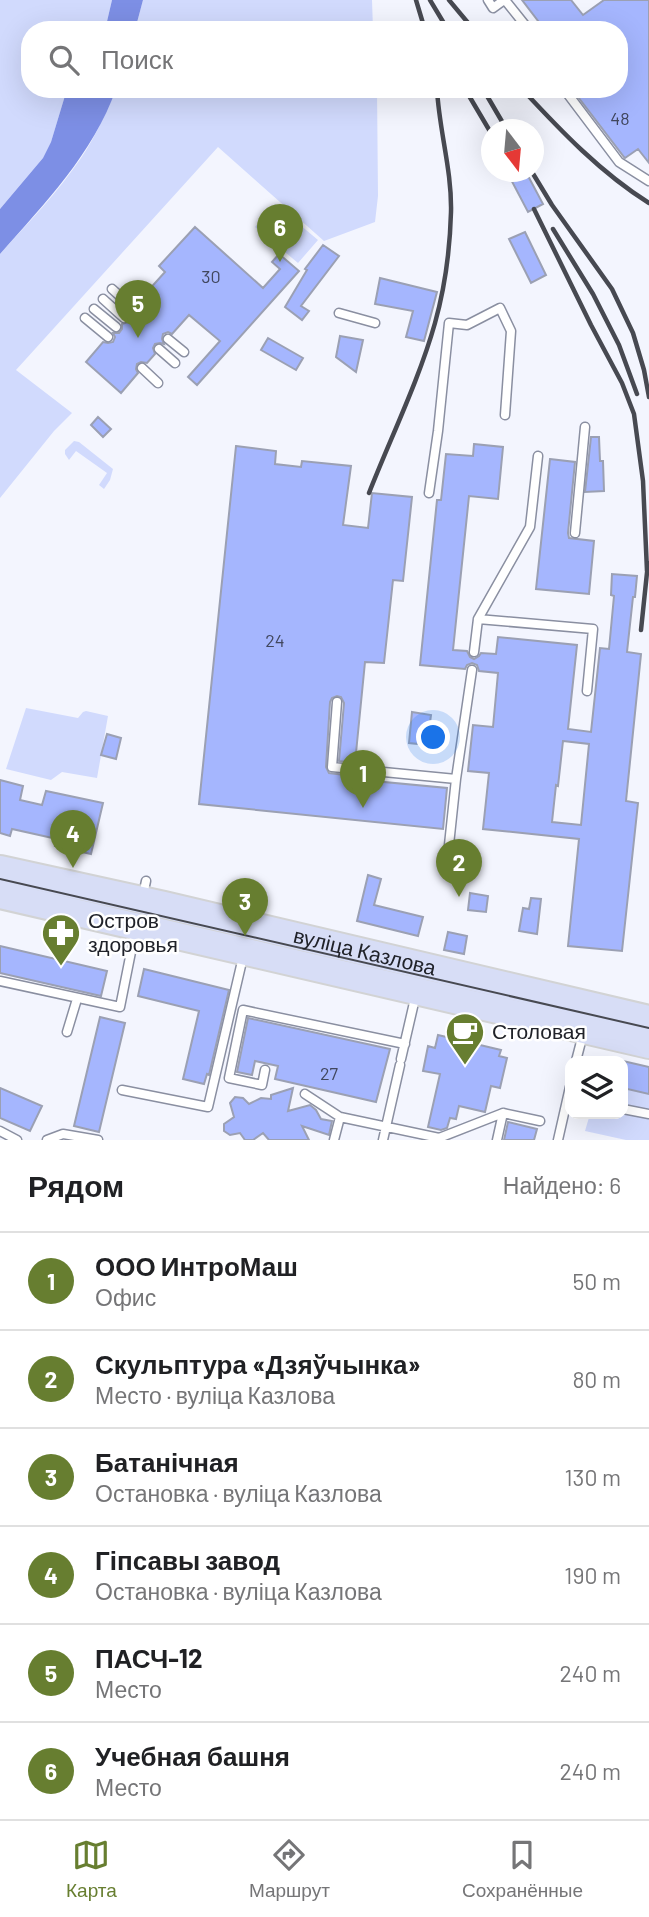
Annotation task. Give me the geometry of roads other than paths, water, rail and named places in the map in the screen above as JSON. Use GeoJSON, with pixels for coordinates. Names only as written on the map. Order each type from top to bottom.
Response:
{"type":"FeatureCollection","features":[{"type":"Feature","properties":{"kind":"main road","name":"вуліца Казлова"},"geometry":{"type":"LineString","coordinates":[[0,869],[140,907],[587,1018],[649,1045]]}},
{"type":"Feature","properties":{"kind":"main road","name":"вуліца Казлова"},"geometry":{"type":"LineString","coordinates":[[0,895],[140,907],[244,952],[416,991],[587,1018],[649,1019]]}},
{"type":"Feature","properties":{"kind":"lane"},"geometry":{"type":"LineString","coordinates":[[488,0],[494,8],[504,0],[522,21]]}},
{"type":"Feature","properties":{"kind":"lane"},"geometry":{"type":"LineString","coordinates":[[571,98],[619,162],[649,181]]}},
{"type":"Feature","properties":{"kind":"lane"},"geometry":{"type":"LineString","coordinates":[[112,289],[133,308]]}},
{"type":"Feature","properties":{"kind":"lane"},"geometry":{"type":"LineString","coordinates":[[103,299],[124,318]]}},
{"type":"Feature","properties":{"kind":"lane"},"geometry":{"type":"LineString","coordinates":[[429,493],[449,323],[467,325],[500,308],[511,331],[505,415]]}},
{"type":"Feature","properties":{"kind":"lane"},"geometry":{"type":"LineString","coordinates":[[94,309],[116,327]]}},
{"type":"Feature","properties":{"kind":"lane"},"geometry":{"type":"LineString","coordinates":[[339,313],[375,323]]}},
{"type":"Feature","properties":{"kind":"lane"},"geometry":{"type":"LineString","coordinates":[[85,318],[108,337]]}},
{"type":"Feature","properties":{"kind":"lane"},"geometry":{"type":"LineString","coordinates":[[168,339],[184,352]]}},
{"type":"Feature","properties":{"kind":"lane"},"geometry":{"type":"LineString","coordinates":[[159,349],[175,363]]}},
{"type":"Feature","properties":{"kind":"lane"},"geometry":{"type":"LineString","coordinates":[[142,368],[158,383]]}},
{"type":"Feature","properties":{"kind":"lane"},"geometry":{"type":"LineString","coordinates":[[575,533],[585,427]]}},
{"type":"Feature","properties":{"kind":"lane"},"geometry":{"type":"LineString","coordinates":[[474,652],[478,619],[530,527],[538,456]]}},
{"type":"Feature","properties":{"kind":"lane"},"geometry":{"type":"LineString","coordinates":[[478,619],[593,629],[587,691]]}},
{"type":"Feature","properties":{"kind":"lane"},"geometry":{"type":"LineString","coordinates":[[446,873],[472,670]]}},
{"type":"Feature","properties":{"kind":"lane"},"geometry":{"type":"LineString","coordinates":[[337,702],[331,767],[456,779]]}},
{"type":"Feature","properties":{"kind":"lane"},"geometry":{"type":"LineString","coordinates":[[0,981],[120,1007],[140,907]]}},
{"type":"Feature","properties":{"kind":"lane"},"geometry":{"type":"LineString","coordinates":[[122,1090],[208,1107],[244,952]]}},
{"type":"Feature","properties":{"kind":"lane"},"geometry":{"type":"LineString","coordinates":[[383,1140],[416,991]]}},
{"type":"Feature","properties":{"kind":"lane"},"geometry":{"type":"LineString","coordinates":[[67,1032],[76,999]]}},
{"type":"Feature","properties":{"kind":"lane"},"geometry":{"type":"LineString","coordinates":[[265,1070],[262,1085],[229,1078],[243,1010],[405,1044]]}},
{"type":"Feature","properties":{"kind":"lane"},"geometry":{"type":"LineString","coordinates":[[577,1056],[587,1018]]}},
{"type":"Feature","properties":{"kind":"lane"},"geometry":{"type":"LineString","coordinates":[[305,1094],[340,1116],[439,1138],[503,1113],[540,1121]]}},
{"type":"Feature","properties":{"kind":"lane"},"geometry":{"type":"LineString","coordinates":[[628,1110],[649,1114]]}},
{"type":"Feature","properties":{"kind":"lane"},"geometry":{"type":"LineString","coordinates":[[498,1140],[503,1113]]}},
{"type":"Feature","properties":{"kind":"lane"},"geometry":{"type":"LineString","coordinates":[[558,1140],[565,1113]]}},
{"type":"Feature","properties":{"kind":"lane"},"geometry":{"type":"LineString","coordinates":[[334,1140],[340,1116]]}},
{"type":"Feature","properties":{"kind":"lane"},"geometry":{"type":"LineString","coordinates":[[0,1131],[17,1140]]}},
{"type":"Feature","properties":{"kind":"lane"},"geometry":{"type":"LineString","coordinates":[[47,1140],[63,1134],[94,1140]]}},
{"type":"Feature","properties":{"kind":"water"},"geometry":{"type":"Polygon","coordinates":[[[112,0],[143,0],[137,21],[107,21],[112,0]]]}},
{"type":"Feature","properties":{"kind":"water"},"geometry":{"type":"Polygon","coordinates":[[[64,98],[112,98],[94,135],[66,177],[0,254],[0,209],[43,158],[51,142],[64,98]]]}},
{"type":"Feature","properties":{"kind":"tram line"},"geometry":{"type":"LineString","coordinates":[[0,879],[649,1028]]}},
{"type":"Feature","properties":{"kind":"railway"},"geometry":{"type":"LineString","coordinates":[[416,0],[422,21]]}},
{"type":"Feature","properties":{"kind":"railway"},"geometry":{"type":"LineString","coordinates":[[430,0],[443,21]]}},
{"type":"Feature","properties":{"kind":"railway"},"geometry":{"type":"LineString","coordinates":[[449,0],[466,21]]}},
{"type":"Feature","properties":{"kind":"railway"},"geometry":{"type":"LineString","coordinates":[[369,493],[421,366],[435,323],[444,282],[451,196],[438,98]]}},
{"type":"Feature","properties":{"kind":"railway"},"geometry":{"type":"LineString","coordinates":[[470,98],[483,119]]}},
{"type":"Feature","properties":{"kind":"railway"},"geometry":{"type":"LineString","coordinates":[[488,98],[501,119]]}},
{"type":"Feature","properties":{"kind":"railway"},"geometry":{"type":"LineString","coordinates":[[531,98],[598,165],[649,203]]}},
{"type":"Feature","properties":{"kind":"railway"},"geometry":{"type":"LineString","coordinates":[[538,182],[612,289],[633,333],[649,397]]}},
{"type":"Feature","properties":{"kind":"railway"},"geometry":{"type":"LineString","coordinates":[[534,209],[622,383],[634,414],[643,481],[647,571]]}},
{"type":"Feature","properties":{"kind":"railway"},"geometry":{"type":"LineString","coordinates":[[553,229],[593,294],[619,345],[637,394]]}},
{"type":"Feature","properties":{"kind":"railway"},"geometry":{"type":"LineString","coordinates":[[641,630],[648,563]]}},
{"type":"Feature","properties":{"kind":"place","name":"Учебная башня"},"geometry":{"type":"Point","coordinates":[280,262]}},
{"type":"Feature","properties":{"kind":"place","name":"ПАСЧ-12"},"geometry":{"type":"Point","coordinates":[138,338]}},
{"type":"Feature","properties":{"kind":"place","name":"ООО ИнтроМаш"},"geometry":{"type":"Point","coordinates":[363,808]}},
{"type":"Feature","properties":{"kind":"place","name":"Гіпсавы завод"},"geometry":{"type":"Point","coordinates":[73,868]}},
{"type":"Feature","properties":{"kind":"place","name":"Скульптура «Дзяўчынка»"},"geometry":{"type":"Point","coordinates":[459,897]}},
{"type":"Feature","properties":{"kind":"place","name":"Батанічная"},"geometry":{"type":"Point","coordinates":[245,936]}},
{"type":"Feature","properties":{"kind":"place","name":"Остров здоровья"},"geometry":{"type":"Point","coordinates":[61,967]}},
{"type":"Feature","properties":{"kind":"place","name":"Столовая"},"geometry":{"type":"Point","coordinates":[465,1066]}}]}
